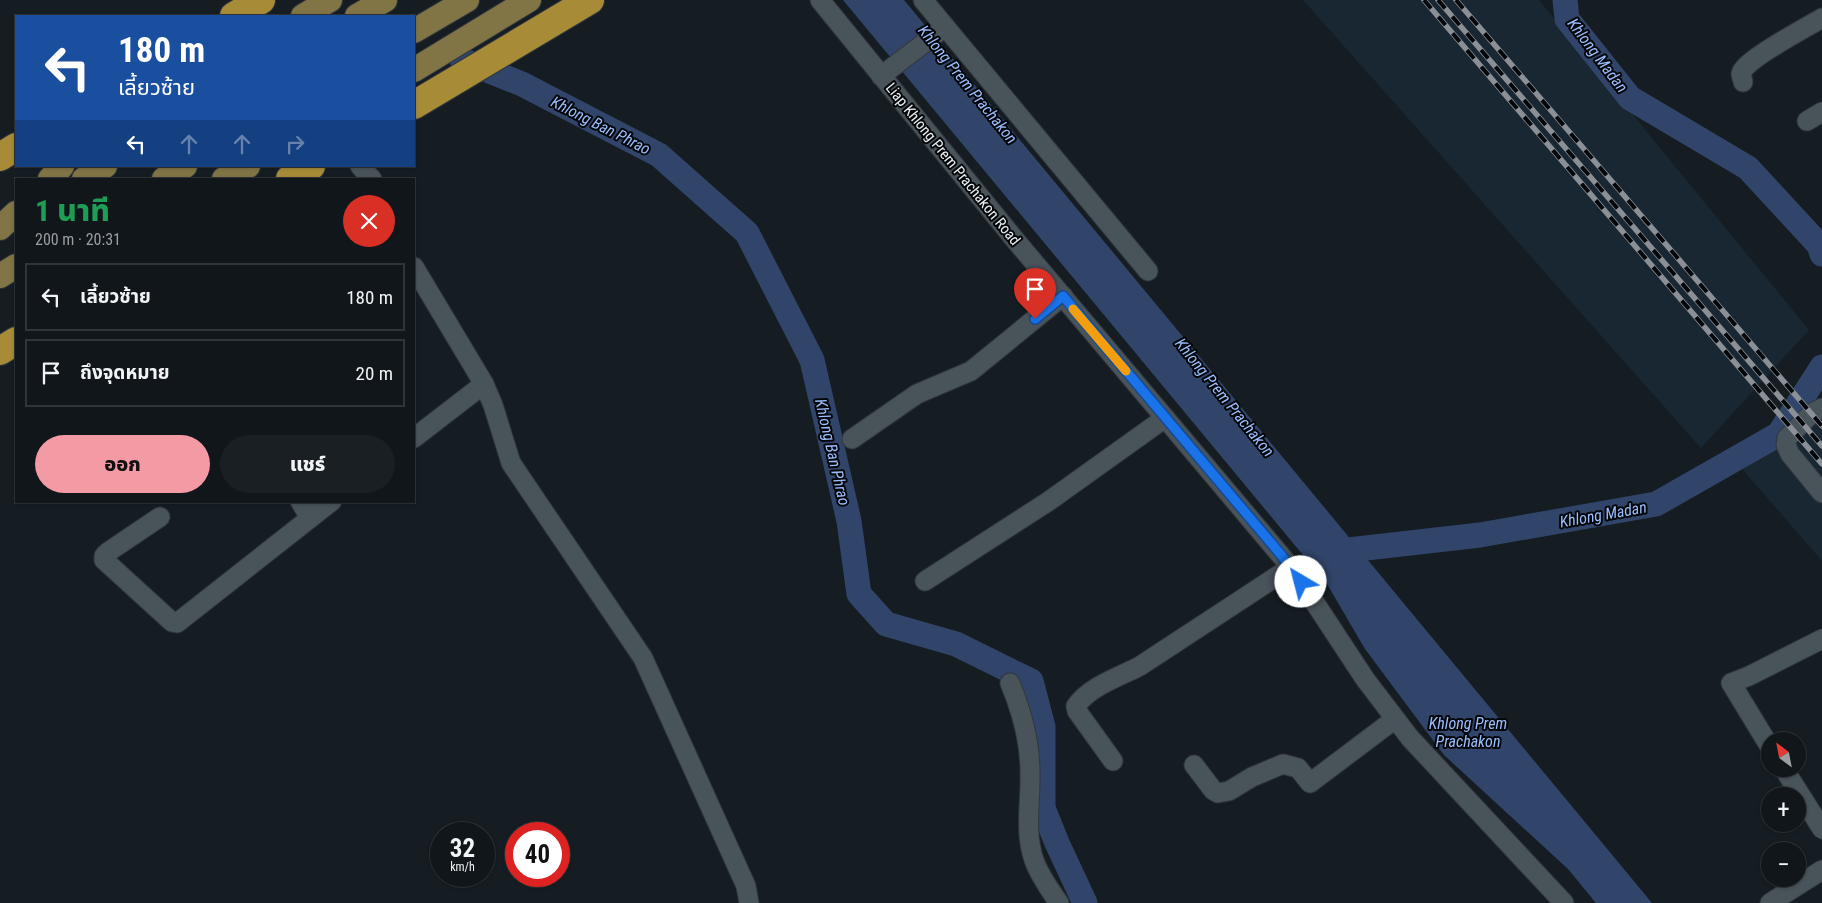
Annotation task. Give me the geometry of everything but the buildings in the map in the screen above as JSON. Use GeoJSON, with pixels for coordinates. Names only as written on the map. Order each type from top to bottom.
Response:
{"type":"FeatureCollection","features":[{"type":"Feature","properties":{"kind":"highway"},"geometry":{"type":"LineString","coordinates":[[236,15],[261,0]]}},
{"type":"Feature","properties":{"kind":"highway"},"geometry":{"type":"LineString","coordinates":[[415,104],[590,0]]}},
{"type":"Feature","properties":{"kind":"highway"},"geometry":{"type":"LineString","coordinates":[[0,157],[15,148]]}},
{"type":"Feature","properties":{"kind":"highway"},"geometry":{"type":"LineString","coordinates":[[292,178],[309,167]]}},
{"type":"Feature","properties":{"kind":"highway"},"geometry":{"type":"LineString","coordinates":[[0,350],[15,342]]}},
{"type":"Feature","properties":{"kind":"main road"},"geometry":{"type":"LineString","coordinates":[[304,15],[330,0]]}},
{"type":"Feature","properties":{"kind":"main road"},"geometry":{"type":"LineString","coordinates":[[359,15],[384,0]]}},
{"type":"Feature","properties":{"kind":"main road"},"geometry":{"type":"LineString","coordinates":[[415,31],[467,0]]}},
{"type":"Feature","properties":{"kind":"main road"},"geometry":{"type":"LineString","coordinates":[[415,69],[529,0]]}},
{"type":"Feature","properties":{"kind":"main road"},"geometry":{"type":"LineString","coordinates":[[51,178],[61,167]]}},
{"type":"Feature","properties":{"kind":"main road"},"geometry":{"type":"LineString","coordinates":[[86,178],[103,167]]}},
{"type":"Feature","properties":{"kind":"main road"},"geometry":{"type":"LineString","coordinates":[[166,178],[184,167]]}},
{"type":"Feature","properties":{"kind":"main road"},"geometry":{"type":"LineString","coordinates":[[226,178],[246,167]]}},
{"type":"Feature","properties":{"kind":"main road"},"geometry":{"type":"LineString","coordinates":[[0,229],[15,214]]}},
{"type":"Feature","properties":{"kind":"main road"},"geometry":{"type":"LineString","coordinates":[[0,229],[15,221]]}},
{"type":"Feature","properties":{"kind":"main road"},"geometry":{"type":"LineString","coordinates":[[0,276],[15,267]]}},
{"type":"Feature","properties":{"kind":"street","name":"Liap Khlong Prem Prachakon Road"},"geometry":{"type":"LineString","coordinates":[[820,0],[887,72],[1063,296],[1290,567],[1395,719],[1431,762],[1564,903]]}},
{"type":"Feature","properties":{"kind":"street"},"geometry":{"type":"LineString","coordinates":[[931,3],[942,30],[1148,271]]}},
{"type":"Feature","properties":{"kind":"street"},"geometry":{"type":"LineString","coordinates":[[1743,82],[1741,75],[1743,69],[1755,58],[1822,18]]}},
{"type":"Feature","properties":{"kind":"street"},"geometry":{"type":"LineString","coordinates":[[887,72],[942,30]]}},
{"type":"Feature","properties":{"kind":"street"},"geometry":{"type":"LineString","coordinates":[[361,167],[371,178]]}},
{"type":"Feature","properties":{"kind":"street"},"geometry":{"type":"LineString","coordinates":[[415,269],[484,384],[493,405],[511,463],[643,658],[746,886],[749,903]]}},
{"type":"Feature","properties":{"kind":"street"},"geometry":{"type":"LineString","coordinates":[[852,439],[917,394],[962,376],[980,365],[1063,296]]}},
{"type":"Feature","properties":{"kind":"street"},"geometry":{"type":"LineString","coordinates":[[415,437],[484,384]]}},
{"type":"Feature","properties":{"kind":"street"},"geometry":{"type":"LineString","coordinates":[[1822,408],[1812,413],[1787,438],[1786,445],[1790,454],[1822,493]]}},
{"type":"Feature","properties":{"kind":"street"},"geometry":{"type":"LineString","coordinates":[[925,581],[1049,501],[1165,418]]}},
{"type":"Feature","properties":{"kind":"street"},"geometry":{"type":"LineString","coordinates":[[301,503],[310,518]]}},
{"type":"Feature","properties":{"kind":"street"},"geometry":{"type":"LineString","coordinates":[[160,518],[108,552],[104,556],[104,560],[172,622],[177,623],[329,503]]}},
{"type":"Feature","properties":{"kind":"street"},"geometry":{"type":"LineString","coordinates":[[1113,762],[1077,711],[1076,706],[1080,700],[1115,678],[1140,666],[1290,567]]}},
{"type":"Feature","properties":{"kind":"street"},"geometry":{"type":"LineString","coordinates":[[1761,732],[1731,683],[1822,640]]}},
{"type":"Feature","properties":{"kind":"street"},"geometry":{"type":"LineString","coordinates":[[1010,683],[1023,713],[1028,735],[1030,773],[1029,842],[1034,861],[1059,903]]}},
{"type":"Feature","properties":{"kind":"street"},"geometry":{"type":"LineString","coordinates":[[1194,765],[1213,790],[1222,794],[1252,777],[1283,764],[1298,768],[1310,783],[1395,719]]}},
{"type":"Feature","properties":{"kind":"street"},"geometry":{"type":"LineString","coordinates":[[1790,778],[1822,829]]}},
{"type":"Feature","properties":{"kind":"street"},"geometry":{"type":"LineString","coordinates":[[1770,903],[1822,870]]}},
{"type":"Feature","properties":{"kind":"shaded area"},"geometry":{"type":"Polygon","coordinates":[[[1303,0],[1539,0],[1809,330],[1701,448],[1303,0]]]}},
{"type":"Feature","properties":{"kind":"shaded area"},"geometry":{"type":"Polygon","coordinates":[[[1822,399],[1822,561],[1743,470],[1811,403],[1822,399]]]}},
{"type":"Feature","properties":{"kind":"water","name":"Khlong Prem Prachakon"},"geometry":{"type":"Polygon","coordinates":[[[843,0],[904,0],[1652,903],[1596,903],[1568,869],[1444,755],[1365,649],[1327,584],[843,0]]]}},
{"type":"Feature","properties":{"kind":"waterway","name":"Khlong Madan"},"geometry":{"type":"LineString","coordinates":[[1565,0],[1567,19],[1630,98],[1748,168],[1819,245],[1822,254]]}},
{"type":"Feature","properties":{"kind":"waterway","name":"Khlong Ban Phrao"},"geometry":{"type":"LineString","coordinates":[[462,60],[522,84],[659,155],[747,233],[812,360],[849,521],[859,594],[886,624],[956,644],[1031,681],[1043,727],[1043,808],[1085,903]]}},
{"type":"Feature","properties":{"kind":"waterway","name":"Khlong Madan"},"geometry":{"type":"LineString","coordinates":[[1331,552],[1480,535],[1656,504],[1779,434],[1822,367]]}},
{"type":"Feature","properties":{"kind":"railway"},"geometry":{"type":"LineString","coordinates":[[1424,0],[1822,464]]}},
{"type":"Feature","properties":{"kind":"railway"},"geometry":{"type":"LineString","coordinates":[[1438,0],[1822,446]]}},
{"type":"Feature","properties":{"kind":"railway"},"geometry":{"type":"LineString","coordinates":[[1456,0],[1822,426]]}},
{"type":"Feature","properties":{"kind":"slow traffic"},"geometry":{"type":"LineString","coordinates":[[1073,309],[1126,371]]}},
{"type":"Feature","properties":{"kind":"route"},"geometry":{"type":"LineString","coordinates":[[1035,319],[1063,296],[1282,556],[1301,582]]}}]}
